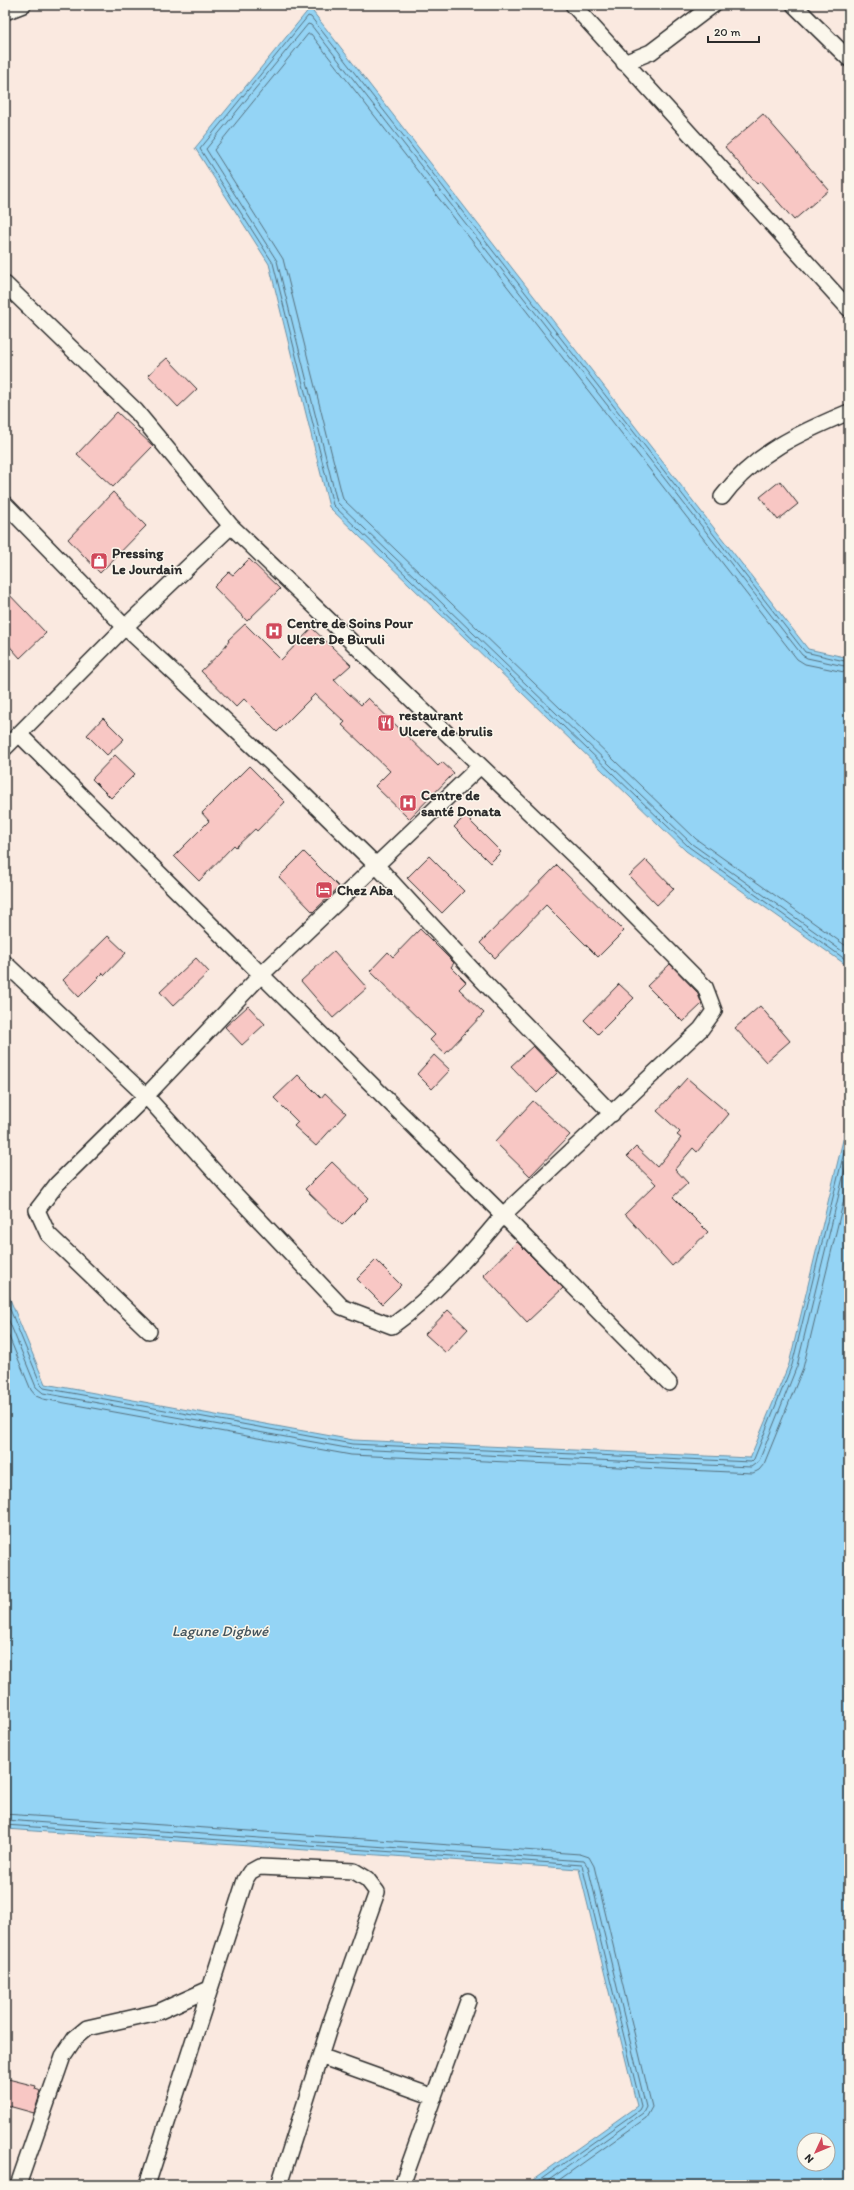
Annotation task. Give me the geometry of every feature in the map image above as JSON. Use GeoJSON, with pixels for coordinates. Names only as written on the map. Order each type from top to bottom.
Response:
{"type":"FeatureCollection","features":[{"type":"Feature","properties":{"kind":"street"},"geometry":{"type":"LineString","coordinates":[[5,12],[22,5]]}},
{"type":"Feature","properties":{"kind":"street"},"geometry":{"type":"LineString","coordinates":[[573,5],[624,63],[849,309]]}},
{"type":"Feature","properties":{"kind":"street"},"geometry":{"type":"LineString","coordinates":[[624,63],[651,52],[713,5]]}},
{"type":"Feature","properties":{"kind":"street"},"geometry":{"type":"LineString","coordinates":[[794,5],[849,59]]}},
{"type":"Feature","properties":{"kind":"street"},"geometry":{"type":"LineString","coordinates":[[5,284],[136,411],[231,526],[479,766],[590,871],[705,987],[714,1011],[706,1023],[612,1114],[503,1215],[481,1242],[428,1297],[392,1326],[342,1307],[232,1191],[146,1096],[5,963]]}},
{"type":"Feature","properties":{"kind":"street"},"geometry":{"type":"LineString","coordinates":[[722,497],[737,477],[761,457],[810,428],[849,412]]}},
{"type":"Feature","properties":{"kind":"street"},"geometry":{"type":"LineString","coordinates":[[5,504],[125,627],[288,779],[377,866],[481,980],[612,1114]]}},
{"type":"Feature","properties":{"kind":"street"},"geometry":{"type":"LineString","coordinates":[[6,745],[125,627],[231,526]]}},
{"type":"Feature","properties":{"kind":"street"},"geometry":{"type":"LineString","coordinates":[[18,734],[503,1215],[668,1383]]}},
{"type":"Feature","properties":{"kind":"street"},"geometry":{"type":"LineString","coordinates":[[149,1331],[48,1234],[36,1210],[57,1184],[146,1096],[261,974],[377,866],[479,766]]}},
{"type":"Feature","properties":{"kind":"street"},"geometry":{"type":"LineString","coordinates":[[147,2185],[244,1880],[250,1872],[259,1868],[354,1872],[367,1879],[376,1892],[320,2056],[279,2185]]}},
{"type":"Feature","properties":{"kind":"street"},"geometry":{"type":"LineString","coordinates":[[18,2185],[63,2056],[75,2038],[87,2028],[158,2012],[209,1989]]}},
{"type":"Feature","properties":{"kind":"street"},"geometry":{"type":"LineString","coordinates":[[402,2185],[468,2001]]}},
{"type":"Feature","properties":{"kind":"street"},"geometry":{"type":"LineString","coordinates":[[320,2056],[434,2097]]}},
{"type":"Feature","properties":{"kind":"water"},"geometry":{"type":"Polygon","coordinates":[[[310,8],[808,649],[849,658],[849,967],[686,851],[329,507],[269,264],[195,148],[310,8]]]}},
{"type":"Feature","properties":{"kind":"water","name":"Lagune Digbwé"},"geometry":{"type":"Polygon","coordinates":[[[849,1115],[849,2185],[526,2185],[637,2106],[579,1869],[5,1829],[5,1287],[45,1384],[353,1440],[750,1458],[789,1364],[849,1115]]]}},
{"type":"Feature","properties":{"kind":"building"},"geometry":{"type":"Polygon","coordinates":[[[763,114],[829,190],[794,220],[760,181],[757,184],[725,147],[763,114]]]}},
{"type":"Feature","properties":{"kind":"building"},"geometry":{"type":"Polygon","coordinates":[[[167,358],[197,389],[178,407],[148,375],[167,358]]]}},
{"type":"Feature","properties":{"kind":"building"},"geometry":{"type":"Polygon","coordinates":[[[117,412],[153,446],[113,487],[77,454],[117,412]]]}},
{"type":"Feature","properties":{"kind":"building"},"geometry":{"type":"Polygon","coordinates":[[[780,481],[798,504],[778,520],[760,497],[780,481]]]}},
{"type":"Feature","properties":{"kind":"building"},"geometry":{"type":"Polygon","coordinates":[[[113,492],[146,526],[100,573],[68,539],[113,492]]]}},
{"type":"Feature","properties":{"kind":"building"},"geometry":{"type":"Polygon","coordinates":[[[249,559],[280,589],[247,621],[214,587],[229,572],[233,575],[249,559]]]}},
{"type":"Feature","properties":{"kind":"building"},"geometry":{"type":"Polygon","coordinates":[[[5,590],[46,633],[20,658],[5,641],[5,590]]]}},
{"type":"Feature","properties":{"kind":"building"},"geometry":{"type":"Polygon","coordinates":[[[245,624],[281,660],[312,628],[351,665],[334,680],[361,705],[368,698],[438,766],[442,762],[454,773],[409,819],[375,786],[390,771],[342,725],[345,722],[315,694],[277,732],[244,699],[236,707],[201,671],[220,653],[229,641],[228,640],[245,624]]]}},
{"type":"Feature","properties":{"kind":"building"},"geometry":{"type":"Polygon","coordinates":[[[103,718],[124,739],[107,755],[87,735],[103,718]]]}},
{"type":"Feature","properties":{"kind":"building"},"geometry":{"type":"Polygon","coordinates":[[[115,755],[135,774],[111,798],[92,779],[115,755]]]}},
{"type":"Feature","properties":{"kind":"building"},"geometry":{"type":"Polygon","coordinates":[[[249,766],[285,802],[257,831],[255,829],[236,847],[234,845],[199,881],[174,856],[209,821],[202,813],[249,766]]]}},
{"type":"Feature","properties":{"kind":"building"},"geometry":{"type":"Polygon","coordinates":[[[465,816],[501,852],[490,863],[454,827],[465,816]]]}},
{"type":"Feature","properties":{"kind":"building"},"geometry":{"type":"Polygon","coordinates":[[[304,852],[339,887],[313,912],[279,877],[304,852]]]}},
{"type":"Feature","properties":{"kind":"building"},"geometry":{"type":"Polygon","coordinates":[[[429,856],[464,891],[442,913],[407,878],[429,856]]]}},
{"type":"Feature","properties":{"kind":"building"},"geometry":{"type":"Polygon","coordinates":[[[646,860],[674,889],[657,905],[629,876],[646,860]]]}},
{"type":"Feature","properties":{"kind":"building"},"geometry":{"type":"Polygon","coordinates":[[[557,865],[624,931],[598,957],[546,905],[495,958],[480,943],[557,865]]]}},
{"type":"Feature","properties":{"kind":"building"},"geometry":{"type":"Polygon","coordinates":[[[420,929],[454,963],[451,967],[466,982],[459,989],[484,1013],[445,1054],[430,1040],[435,1035],[370,971],[388,952],[393,957],[420,929]]]}},
{"type":"Feature","properties":{"kind":"building"},"geometry":{"type":"Polygon","coordinates":[[[108,936],[126,953],[105,975],[103,973],[79,997],[63,980],[108,936]]]}},
{"type":"Feature","properties":{"kind":"building"},"geometry":{"type":"Polygon","coordinates":[[[334,951],[367,988],[333,1018],[301,981],[334,951]]]}},
{"type":"Feature","properties":{"kind":"building"},"geometry":{"type":"Polygon","coordinates":[[[196,958],[209,972],[173,1006],[160,992],[196,958]]]}},
{"type":"Feature","properties":{"kind":"building"},"geometry":{"type":"Polygon","coordinates":[[[670,964],[697,992],[702,1004],[683,1022],[647,986],[670,964]]]}},
{"type":"Feature","properties":{"kind":"building"},"geometry":{"type":"Polygon","coordinates":[[[619,984],[634,998],[598,1034],[584,1020],[619,984]]]}},
{"type":"Feature","properties":{"kind":"building"},"geometry":{"type":"Polygon","coordinates":[[[248,1006],[265,1024],[242,1045],[225,1027],[248,1006]]]}},
{"type":"Feature","properties":{"kind":"building"},"geometry":{"type":"Polygon","coordinates":[[[760,1006],[790,1041],[766,1062],[735,1028],[760,1006]]]}},
{"type":"Feature","properties":{"kind":"building"},"geometry":{"type":"Polygon","coordinates":[[[533,1046],[558,1072],[537,1093],[511,1066],[533,1046]]]}},
{"type":"Feature","properties":{"kind":"building"},"geometry":{"type":"Polygon","coordinates":[[[434,1055],[450,1070],[432,1089],[417,1074],[434,1055]]]}},
{"type":"Feature","properties":{"kind":"building"},"geometry":{"type":"Polygon","coordinates":[[[298,1075],[321,1098],[325,1093],[346,1113],[316,1146],[294,1126],[298,1122],[274,1098],[298,1075]]]}},
{"type":"Feature","properties":{"kind":"building"},"geometry":{"type":"Polygon","coordinates":[[[687,1078],[729,1114],[697,1152],[693,1148],[675,1169],[688,1183],[673,1197],[708,1232],[672,1266],[625,1214],[656,1184],[627,1156],[636,1147],[657,1167],[681,1138],[677,1135],[680,1132],[657,1111],[687,1078]]]}},
{"type":"Feature","properties":{"kind":"building"},"geometry":{"type":"Polygon","coordinates":[[[533,1101],[570,1135],[530,1176],[495,1142],[533,1101]]]}},
{"type":"Feature","properties":{"kind":"building"},"geometry":{"type":"Polygon","coordinates":[[[332,1162],[369,1198],[342,1225],[305,1189],[332,1162]]]}},
{"type":"Feature","properties":{"kind":"building"},"geometry":{"type":"Polygon","coordinates":[[[517,1242],[563,1288],[527,1322],[483,1275],[517,1242]]]}},
{"type":"Feature","properties":{"kind":"building"},"geometry":{"type":"Polygon","coordinates":[[[376,1260],[401,1285],[382,1304],[357,1279],[376,1260]]]}},
{"type":"Feature","properties":{"kind":"building"},"geometry":{"type":"Polygon","coordinates":[[[448,1310],[468,1329],[446,1353],[425,1334],[448,1310]]]}},
{"type":"Feature","properties":{"kind":"building"},"geometry":{"type":"Polygon","coordinates":[[[8,2079],[36,2086],[35,2089],[41,2091],[34,2113],[5,2105],[5,2091],[8,2079]]]}},
{"type":"Feature","properties":{"kind":"place","name":"Pressing Le Jourdain"},"geometry":{"type":"Point","coordinates":[99,561]}},
{"type":"Feature","properties":{"kind":"place","name":"Centre de Soins Pour Ulcers De Buruli"},"geometry":{"type":"Point","coordinates":[274,631]}},
{"type":"Feature","properties":{"kind":"place","name":"restaurant Ulcere de brulis"},"geometry":{"type":"Point","coordinates":[386,723]}},
{"type":"Feature","properties":{"kind":"place","name":"Centre de santé Donata"},"geometry":{"type":"Point","coordinates":[408,803]}},
{"type":"Feature","properties":{"kind":"place","name":"Chez Aba"},"geometry":{"type":"Point","coordinates":[324,890]}}]}
